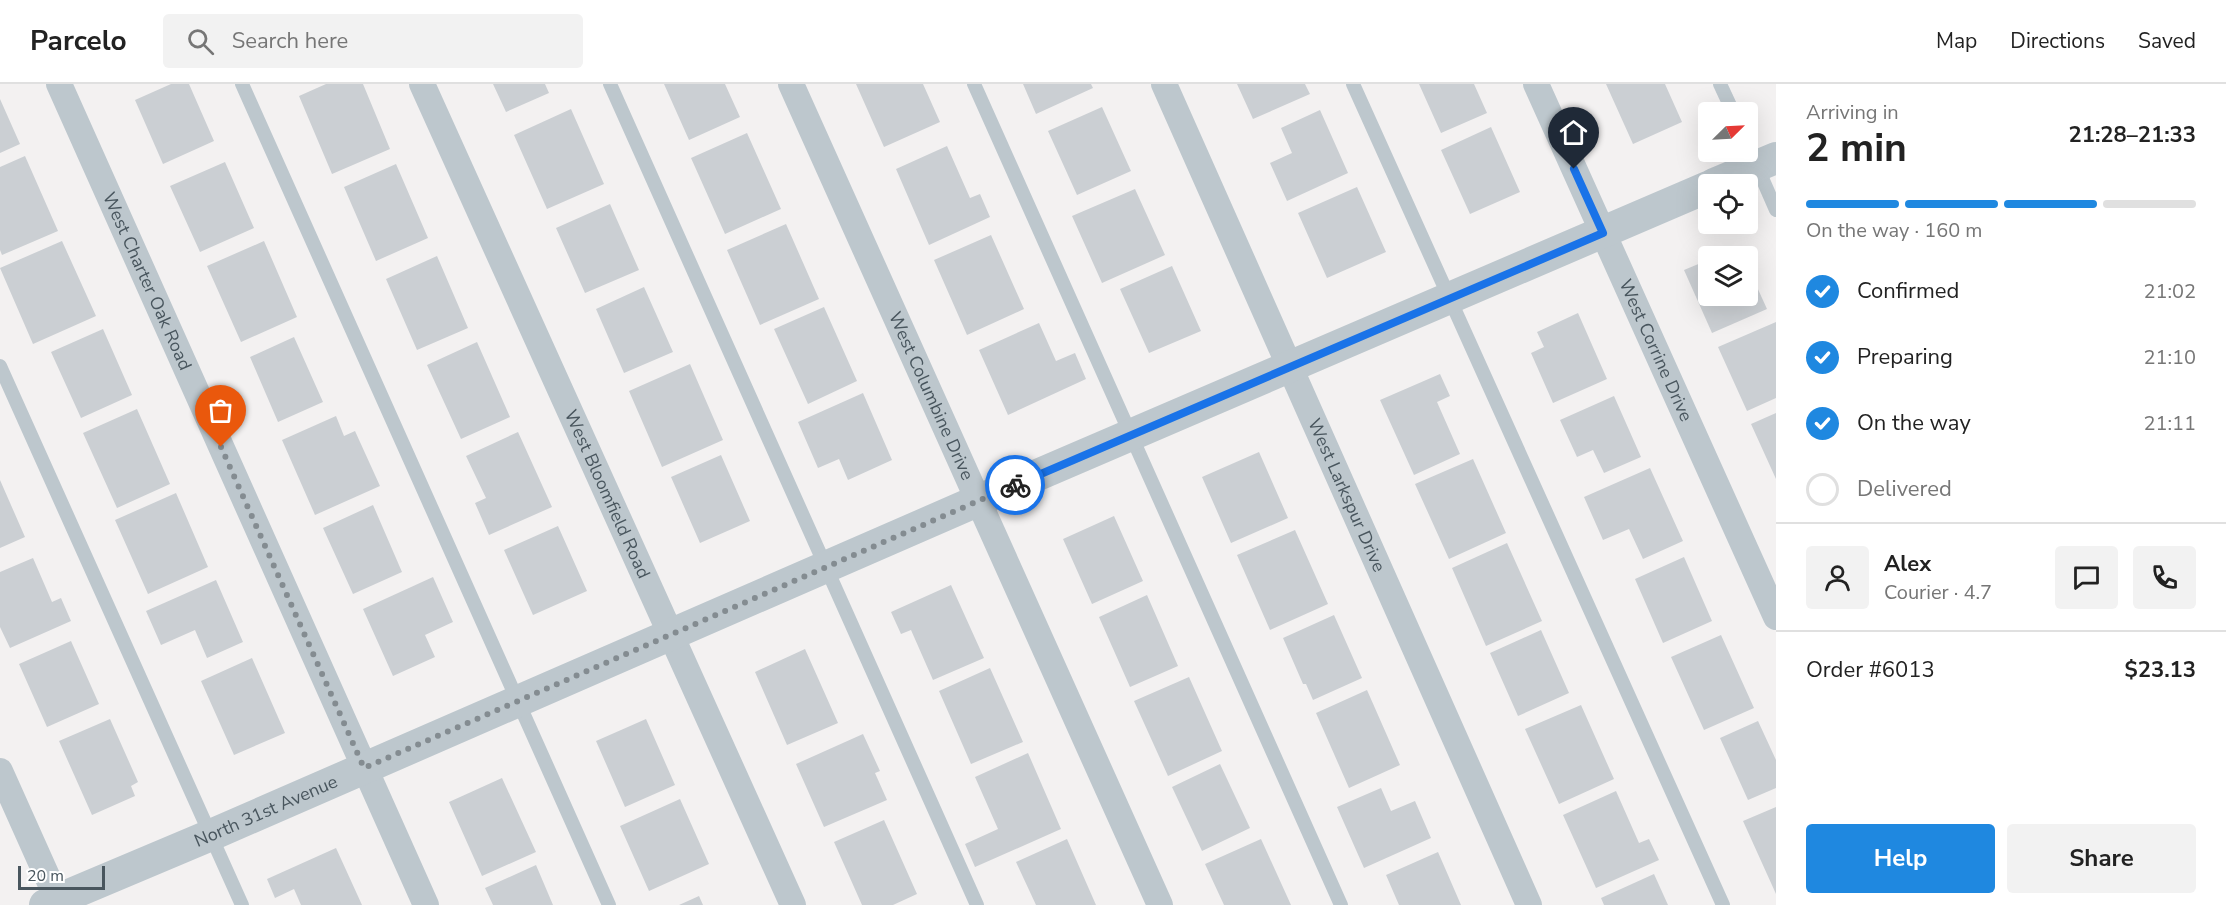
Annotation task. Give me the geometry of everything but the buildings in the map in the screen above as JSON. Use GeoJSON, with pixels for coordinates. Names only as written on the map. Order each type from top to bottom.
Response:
{"type":"FeatureCollection","features":[{"type":"Feature","properties":{"kind":"street","name":"West Charter Oak Road"},"geometry":{"type":"LineString","coordinates":[[59,84],[426,905]]}},
{"type":"Feature","properties":{"kind":"street","name":"West Bloomfield Road"},"geometry":{"type":"LineString","coordinates":[[422,84],[793,905]]}},
{"type":"Feature","properties":{"kind":"street","name":"West Columbine Drive"},"geometry":{"type":"LineString","coordinates":[[791,84],[1160,905]]}},
{"type":"Feature","properties":{"kind":"street","name":"West Larkspur Drive"},"geometry":{"type":"LineString","coordinates":[[1164,84],[1529,905]]}},
{"type":"Feature","properties":{"kind":"street","name":"West Corrine Drive"},"geometry":{"type":"LineString","coordinates":[[1536,84],[1776,617]]}},
{"type":"Feature","properties":{"kind":"street"},"geometry":{"type":"LineString","coordinates":[[1730,174],[1760,156]]}},
{"type":"Feature","properties":{"kind":"street","name":"North 31st Avenue"},"geometry":{"type":"LineString","coordinates":[[54,903],[825,567],[1698,191]]}},
{"type":"Feature","properties":{"kind":"street"},"geometry":{"type":"LineString","coordinates":[[0,771],[54,903]]}},
{"type":"Feature","properties":{"kind":"lane"},"geometry":{"type":"LineString","coordinates":[[242,84],[609,905]]}},
{"type":"Feature","properties":{"kind":"lane"},"geometry":{"type":"LineString","coordinates":[[610,84],[977,905]]}},
{"type":"Feature","properties":{"kind":"lane"},"geometry":{"type":"LineString","coordinates":[[974,84],[1341,905]]}},
{"type":"Feature","properties":{"kind":"lane"},"geometry":{"type":"LineString","coordinates":[[1353,84],[1722,905]]}},
{"type":"Feature","properties":{"kind":"lane"},"geometry":{"type":"LineString","coordinates":[[1720,84],[1728,102]]}},
{"type":"Feature","properties":{"kind":"lane"},"geometry":{"type":"LineString","coordinates":[[1760,156],[1776,210]]}},
{"type":"Feature","properties":{"kind":"lane"},"geometry":{"type":"LineString","coordinates":[[0,366],[242,905]]}},
{"type":"Feature","properties":{"kind":"way so far"},"geometry":{"type":"LineString","coordinates":[[221,447],[364,768],[1015,485]]}},
{"type":"Feature","properties":{"kind":"route"},"geometry":{"type":"LineString","coordinates":[[1015,485],[1603,233],[1574,169]]}}]}
